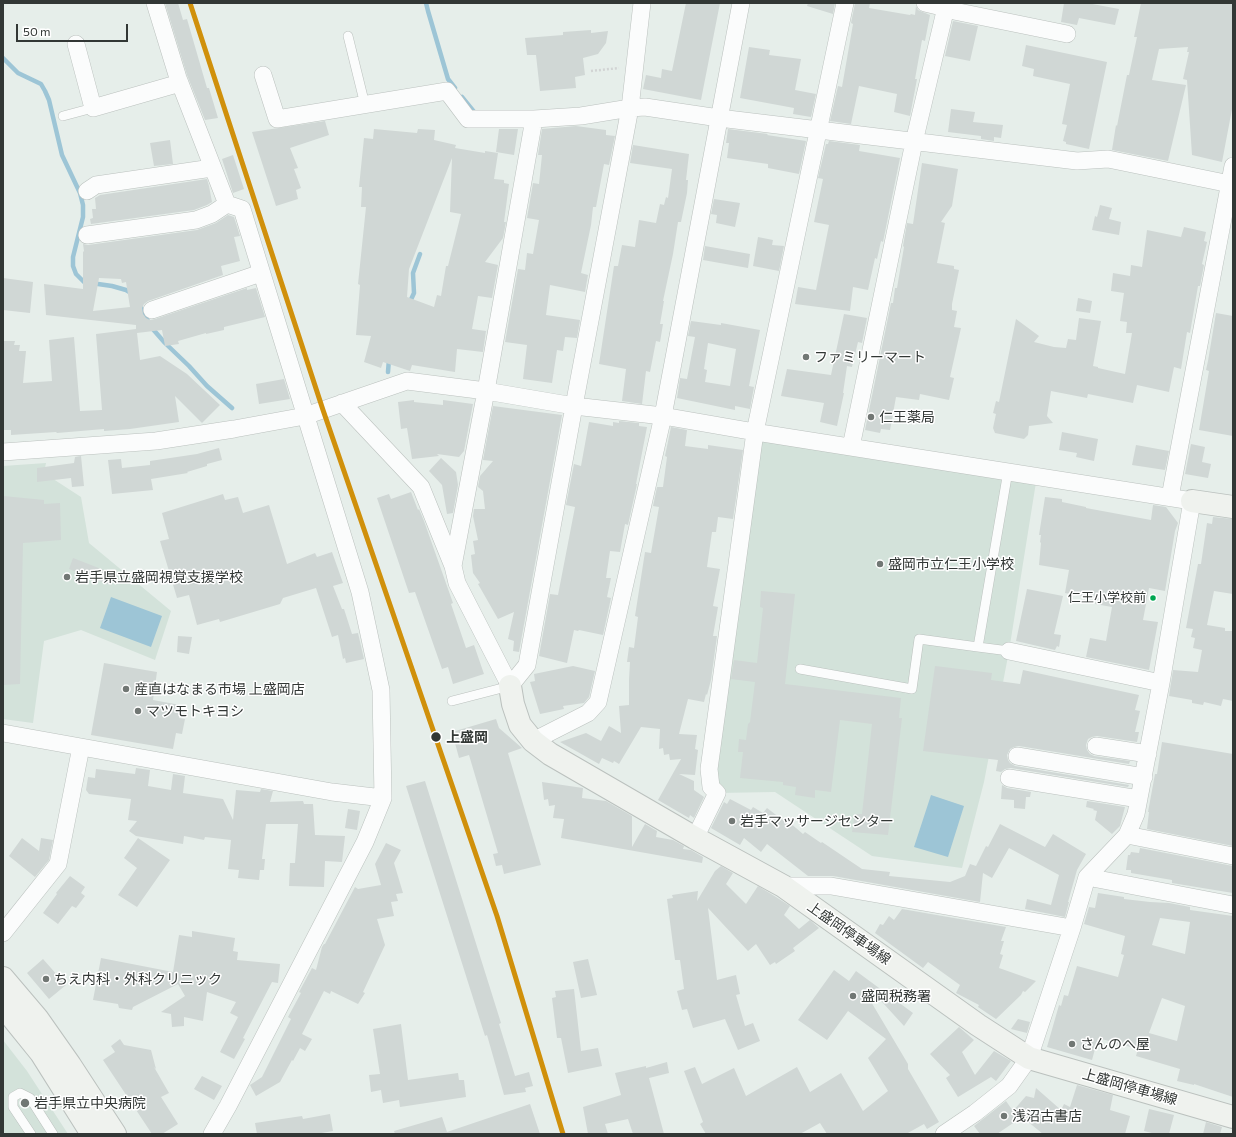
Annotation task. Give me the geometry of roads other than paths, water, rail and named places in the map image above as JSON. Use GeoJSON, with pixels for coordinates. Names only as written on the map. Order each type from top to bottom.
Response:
{"type":"FeatureCollection","features":[{"type":"Feature","properties":{"kind":"main road"},"geometry":{"type":"LineString","coordinates":[[1192,501],[1233,507]]}},
{"type":"Feature","properties":{"kind":"main road","name":"上盛岡停車場線"},"geometry":{"type":"LineString","coordinates":[[510,686],[513,704],[520,725],[534,741],[550,754],[695,838],[783,886],[978,1025],[1029,1058],[1233,1117]]}},
{"type":"Feature","properties":{"kind":"main road"},"geometry":{"type":"LineString","coordinates":[[3,978],[41,1024],[115,1134]]}},
{"type":"Feature","properties":{"kind":"main road"},"geometry":{"type":"LineString","coordinates":[[3,1006],[41,1053],[92,1134]]}},
{"type":"Feature","properties":{"kind":"street"},"geometry":{"type":"LineString","coordinates":[[155,3],[180,83],[227,204],[242,209],[260,274],[360,592],[380,690],[383,798],[362,849],[212,1134]]}},
{"type":"Feature","properties":{"kind":"street"},"geometry":{"type":"LineString","coordinates":[[342,403],[421,487],[453,566],[457,583],[510,686],[527,664],[630,108],[642,3]]}},
{"type":"Feature","properties":{"kind":"street"},"geometry":{"type":"LineString","coordinates":[[534,741],[588,713],[598,702],[663,416],[741,3]]}},
{"type":"Feature","properties":{"kind":"street"},"geometry":{"type":"LineString","coordinates":[[695,838],[717,792],[711,787],[709,769],[755,432],[845,3]]}},
{"type":"Feature","properties":{"kind":"street"},"geometry":{"type":"LineString","coordinates":[[925,3],[947,5],[954,11],[1067,34]]}},
{"type":"Feature","properties":{"kind":"street"},"geometry":{"type":"LineString","coordinates":[[852,447],[914,142],[947,5]]}},
{"type":"Feature","properties":{"kind":"street"},"geometry":{"type":"LineString","coordinates":[[76,44],[93,108],[180,83]]}},
{"type":"Feature","properties":{"kind":"street"},"geometry":{"type":"LineString","coordinates":[[263,75],[277,119],[447,91],[468,119],[534,119],[581,116],[645,107],[719,118],[1077,161],[1108,160],[1230,190]]}},
{"type":"Feature","properties":{"kind":"street"},"geometry":{"type":"LineString","coordinates":[[453,566],[486,391],[534,119]]}},
{"type":"Feature","properties":{"kind":"street"},"geometry":{"type":"LineString","coordinates":[[1170,497],[1230,190],[1233,166]]}},
{"type":"Feature","properties":{"kind":"street"},"geometry":{"type":"LineString","coordinates":[[87,190],[96,185],[212,168]]}},
{"type":"Feature","properties":{"kind":"street"},"geometry":{"type":"LineString","coordinates":[[87,234],[196,220],[212,214],[227,204]]}},
{"type":"Feature","properties":{"kind":"street"},"geometry":{"type":"LineString","coordinates":[[152,310],[260,274]]}},
{"type":"Feature","properties":{"kind":"street"},"geometry":{"type":"LineString","coordinates":[[3,452],[156,441],[234,430],[305,416],[407,380],[486,391],[574,406],[663,416],[755,432],[1192,501],[1161,683],[1136,814],[1127,834],[1087,878],[1029,1058],[1009,1086],[975,1113],[944,1134]]}},
{"type":"Feature","properties":{"kind":"street"},"geometry":{"type":"LineString","coordinates":[[1009,651],[1161,683]]}},
{"type":"Feature","properties":{"kind":"street"},"geometry":{"type":"LineString","coordinates":[[3,733],[332,792],[383,798]]}},
{"type":"Feature","properties":{"kind":"street"},"geometry":{"type":"LineString","coordinates":[[1096,746],[1148,754]]}},
{"type":"Feature","properties":{"kind":"street"},"geometry":{"type":"LineString","coordinates":[[3,934],[58,864],[81,747]]}},
{"type":"Feature","properties":{"kind":"street"},"geometry":{"type":"LineString","coordinates":[[1016,756],[1144,777]]}},
{"type":"Feature","properties":{"kind":"street"},"geometry":{"type":"LineString","coordinates":[[1009,778],[1139,799]]}},
{"type":"Feature","properties":{"kind":"street"},"geometry":{"type":"LineString","coordinates":[[1127,834],[1233,856]]}},
{"type":"Feature","properties":{"kind":"street"},"geometry":{"type":"LineString","coordinates":[[1087,878],[1233,905]]}},
{"type":"Feature","properties":{"kind":"street"},"geometry":{"type":"LineString","coordinates":[[783,886],[831,886],[1072,928]]}},
{"type":"Feature","properties":{"kind":"lane"},"geometry":{"type":"LineString","coordinates":[[348,36],[366,104]]}},
{"type":"Feature","properties":{"kind":"lane"},"geometry":{"type":"LineString","coordinates":[[63,116],[93,108]]}},
{"type":"Feature","properties":{"kind":"lane"},"geometry":{"type":"LineString","coordinates":[[978,647],[1008,472]]}},
{"type":"Feature","properties":{"kind":"lane"},"geometry":{"type":"LineString","coordinates":[[800,669],[912,689],[919,639],[1009,651]]}},
{"type":"Feature","properties":{"kind":"lane"},"geometry":{"type":"LineString","coordinates":[[452,701],[510,686]]}},
{"type":"Feature","properties":{"kind":"lane"},"geometry":{"type":"LineString","coordinates":[[31,1134],[13,1107],[13,1097],[20,1093],[30,1098],[53,1134]]}},
{"type":"Feature","properties":{"kind":"water"},"geometry":{"type":"Polygon","coordinates":[[[111,597],[162,616],[151,647],[100,628],[111,597]]]}},
{"type":"Feature","properties":{"kind":"water"},"geometry":{"type":"Polygon","coordinates":[[[931,795],[964,806],[948,857],[914,847],[931,795]]]}},
{"type":"Feature","properties":{"kind":"waterway"},"geometry":{"type":"LineString","coordinates":[[426,3],[448,79],[455,88]]}},
{"type":"Feature","properties":{"kind":"waterway"},"geometry":{"type":"LineString","coordinates":[[3,58],[18,73],[41,84],[49,100],[62,155],[80,193],[83,205],[83,217],[73,257],[73,266],[76,274],[84,282],[112,286],[131,293]]}},
{"type":"Feature","properties":{"kind":"waterway"},"geometry":{"type":"LineString","coordinates":[[462,97],[475,113]]}},
{"type":"Feature","properties":{"kind":"waterway"},"geometry":{"type":"LineString","coordinates":[[409,304],[414,293],[413,273],[420,254]]}},
{"type":"Feature","properties":{"kind":"waterway"},"geometry":{"type":"LineString","coordinates":[[140,306],[151,327],[165,343],[207,386],[232,408]]}},
{"type":"Feature","properties":{"kind":"waterway"},"geometry":{"type":"LineString","coordinates":[[388,372],[389,359]]}},
{"type":"Feature","properties":{"kind":"place","name":"ファミリーマート"},"geometry":{"type":"Point","coordinates":[806,357]}},
{"type":"Feature","properties":{"kind":"place","name":"仁王薬局"},"geometry":{"type":"Point","coordinates":[871,417]}},
{"type":"Feature","properties":{"kind":"place","name":"盛岡市立仁王小学校"},"geometry":{"type":"Point","coordinates":[880,564]}},
{"type":"Feature","properties":{"kind":"place","name":"岩手県立盛岡視覚支援学校"},"geometry":{"type":"Point","coordinates":[67,577]}},
{"type":"Feature","properties":{"kind":"place","name":"仁王小学校前"},"geometry":{"type":"Point","coordinates":[1153,598]}},
{"type":"Feature","properties":{"kind":"place","name":"産直はなまる市場 上盛岡店"},"geometry":{"type":"Point","coordinates":[126,689]}},
{"type":"Feature","properties":{"kind":"place","name":"マツモトキヨシ"},"geometry":{"type":"Point","coordinates":[138,711]}},
{"type":"Feature","properties":{"kind":"place","name":"上盛岡"},"geometry":{"type":"Point","coordinates":[436,737]}},
{"type":"Feature","properties":{"kind":"place","name":"岩手マッサージセンター"},"geometry":{"type":"Point","coordinates":[732,821]}},
{"type":"Feature","properties":{"kind":"place","name":"ちえ内科・外科クリニック"},"geometry":{"type":"Point","coordinates":[46,979]}},
{"type":"Feature","properties":{"kind":"place","name":"盛岡税務署"},"geometry":{"type":"Point","coordinates":[853,996]}},
{"type":"Feature","properties":{"kind":"place","name":"さんのへ屋"},"geometry":{"type":"Point","coordinates":[1072,1044]}},
{"type":"Feature","properties":{"kind":"place","name":"岩手県立中央病院"},"geometry":{"type":"Point","coordinates":[25,1103]}},
{"type":"Feature","properties":{"kind":"place","name":"浅沼古書店"},"geometry":{"type":"Point","coordinates":[1004,1116]}}]}
